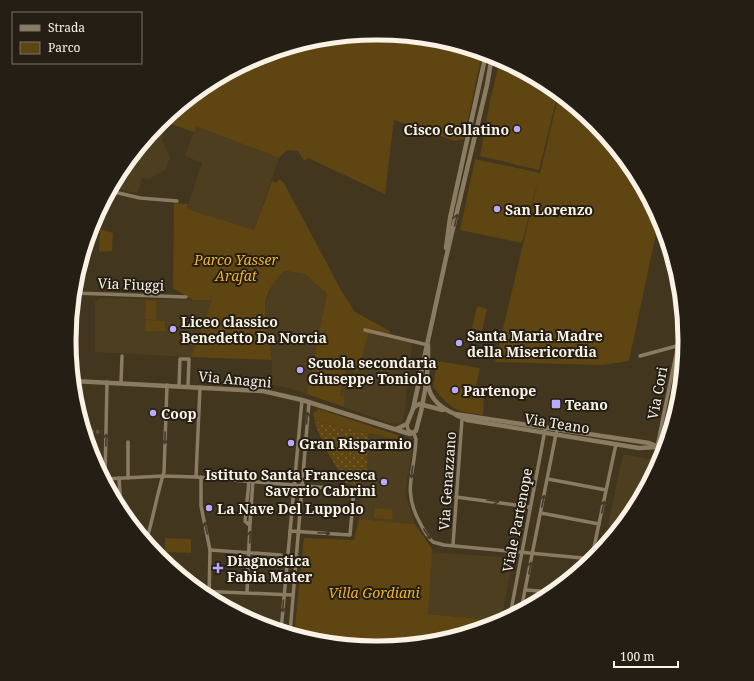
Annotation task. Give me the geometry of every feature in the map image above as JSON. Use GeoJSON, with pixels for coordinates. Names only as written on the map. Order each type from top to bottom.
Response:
{"type":"FeatureCollection","features":[{"type":"Feature","properties":{"kind":"street"},"geometry":{"type":"LineString","coordinates":[[446,258],[450,218],[485,60]]}},
{"type":"Feature","properties":{"kind":"street"},"geometry":{"type":"LineString","coordinates":[[414,433],[409,431],[407,424],[428,345],[446,258],[486,91],[491,63]]}},
{"type":"Feature","properties":{"kind":"street"},"geometry":{"type":"LineString","coordinates":[[116,192],[140,198],[177,201]]}},
{"type":"Feature","properties":{"kind":"street","name":"Via Fiuggi"},"geometry":{"type":"LineString","coordinates":[[80,293],[186,297]]}},
{"type":"Feature","properties":{"kind":"street"},"geometry":{"type":"LineString","coordinates":[[365,330],[428,345]]}},
{"type":"Feature","properties":{"kind":"street","name":"Via Cori"},"geometry":{"type":"LineString","coordinates":[[657,447],[678,341]]}},
{"type":"Feature","properties":{"kind":"street"},"geometry":{"type":"LineString","coordinates":[[428,345],[427,379],[417,429],[414,433],[416,442],[409,496],[420,523],[433,542],[453,546],[583,559]]}},
{"type":"Feature","properties":{"kind":"street"},"geometry":{"type":"LineString","coordinates":[[640,356],[677,346]]}},
{"type":"Feature","properties":{"kind":"street"},"geometry":{"type":"LineString","coordinates":[[121,383],[122,356]]}},
{"type":"Feature","properties":{"kind":"street"},"geometry":{"type":"LineString","coordinates":[[179,386],[180,359],[189,359],[188,386]]}},
{"type":"Feature","properties":{"kind":"street","name":"Via Teano"},"geometry":{"type":"LineString","coordinates":[[427,379],[431,395],[446,411],[455,414],[558,432],[641,442],[657,447]]}},
{"type":"Feature","properties":{"kind":"street","name":"Via Anagni"},"geometry":{"type":"LineString","coordinates":[[79,382],[107,382],[263,391],[309,402],[390,429],[409,434],[414,433]]}},
{"type":"Feature","properties":{"kind":"street"},"geometry":{"type":"LineString","coordinates":[[104,467],[107,382]]}},
{"type":"Feature","properties":{"kind":"street"},"geometry":{"type":"LineString","coordinates":[[148,535],[158,500],[160,479],[163,476],[167,385]]}},
{"type":"Feature","properties":{"kind":"street"},"geometry":{"type":"LineString","coordinates":[[196,477],[200,387]]}},
{"type":"Feature","properties":{"kind":"street"},"geometry":{"type":"LineString","coordinates":[[281,625],[302,400]]}},
{"type":"Feature","properties":{"kind":"street"},"geometry":{"type":"LineString","coordinates":[[290,628],[309,402]]}},
{"type":"Feature","properties":{"kind":"street"},"geometry":{"type":"LineString","coordinates":[[412,409],[417,404],[422,404],[446,411]]}},
{"type":"Feature","properties":{"kind":"street"},"geometry":{"type":"LineString","coordinates":[[420,415],[426,409],[436,408]]}},
{"type":"Feature","properties":{"kind":"street","name":"Via Teano"},"geometry":{"type":"LineString","coordinates":[[455,414],[462,419],[516,425]]}},
{"type":"Feature","properties":{"kind":"street","name":"Via Genazzano"},"geometry":{"type":"LineString","coordinates":[[453,546],[462,419]]}},
{"type":"Feature","properties":{"kind":"street"},"geometry":{"type":"LineString","coordinates":[[390,429],[400,428],[407,424]]}},
{"type":"Feature","properties":{"kind":"street","name":"Viale Partenope"},"geometry":{"type":"LineString","coordinates":[[511,609],[545,430]]}},
{"type":"Feature","properties":{"kind":"street","name":"Via Teano"},"geometry":{"type":"LineString","coordinates":[[558,432],[639,448],[657,447]]}},
{"type":"Feature","properties":{"kind":"street","name":"Viale Partenope"},"geometry":{"type":"LineString","coordinates":[[523,603],[558,432]]}},
{"type":"Feature","properties":{"kind":"street"},"geometry":{"type":"LineString","coordinates":[[128,442],[128,478]]}},
{"type":"Feature","properties":{"kind":"street"},"geometry":{"type":"LineString","coordinates":[[639,448],[642,445],[641,442]]}},
{"type":"Feature","properties":{"kind":"street"},"geometry":{"type":"LineString","coordinates":[[594,548],[616,444]]}},
{"type":"Feature","properties":{"kind":"street"},"geometry":{"type":"LineString","coordinates":[[110,479],[163,476],[201,477],[354,490],[350,535],[290,532]]}},
{"type":"Feature","properties":{"kind":"street"},"geometry":{"type":"LineString","coordinates":[[201,477],[201,506],[210,550],[209,589]]}},
{"type":"Feature","properties":{"kind":"street"},"geometry":{"type":"LineString","coordinates":[[119,478],[120,496]]}},
{"type":"Feature","properties":{"kind":"street"},"geometry":{"type":"LineString","coordinates":[[548,479],[606,490]]}},
{"type":"Feature","properties":{"kind":"street"},"geometry":{"type":"LineString","coordinates":[[247,592],[251,481]]}},
{"type":"Feature","properties":{"kind":"street"},"geometry":{"type":"LineString","coordinates":[[456,497],[530,507]]}},
{"type":"Feature","properties":{"kind":"street"},"geometry":{"type":"LineString","coordinates":[[541,513],[599,524]]}},
{"type":"Feature","properties":{"kind":"street"},"geometry":{"type":"LineString","coordinates":[[210,550],[281,555]]}},
{"type":"Feature","properties":{"kind":"street"},"geometry":{"type":"LineString","coordinates":[[526,590],[542,591]]}},
{"type":"Feature","properties":{"kind":"street"},"geometry":{"type":"LineString","coordinates":[[212,591],[292,595]]}},
{"type":"Feature","properties":{"kind":"shaded area"},"geometry":{"type":"Polygon","coordinates":[[[196,126],[279,158],[254,230],[187,209],[202,163],[185,156],[196,126]]]}},
{"type":"Feature","properties":{"kind":"shaded area"},"geometry":{"type":"Polygon","coordinates":[[[161,132],[164,136],[162,139],[170,158],[165,170],[149,179],[142,178],[137,193],[118,189],[151,142],[161,132]]]}},
{"type":"Feature","properties":{"kind":"shaded area"},"geometry":{"type":"Polygon","coordinates":[[[285,271],[305,274],[327,294],[307,394],[285,387],[271,385],[272,360],[265,304],[274,281],[285,271]]]}},
{"type":"Feature","properties":{"kind":"shaded area"},"geometry":{"type":"Polygon","coordinates":[[[100,298],[212,300],[191,357],[95,352],[95,302],[100,298]]]}},
{"type":"Feature","properties":{"kind":"shaded area"},"geometry":{"type":"Polygon","coordinates":[[[368,333],[412,343],[404,418],[400,424],[389,423],[344,407],[344,397],[340,396],[346,370],[358,372],[368,333]]]}},
{"type":"Feature","properties":{"kind":"shaded area","name":"Istituto Santa Francesca Saverio Cabrini"},"geometry":{"type":"Polygon","coordinates":[[[368,433],[413,443],[405,493],[415,524],[359,519],[362,476],[367,476],[368,433]]]}},
{"type":"Feature","properties":{"kind":"shaded area"},"geometry":{"type":"Polygon","coordinates":[[[623,454],[648,459],[655,456],[647,473],[627,507],[613,526],[608,525],[623,454]]]}},
{"type":"Feature","properties":{"kind":"shaded area"},"geometry":{"type":"Polygon","coordinates":[[[431,552],[513,558],[502,613],[488,620],[427,614],[431,552]]]}},
{"type":"Feature","properties":{"kind":"green space"},"geometry":{"type":"Polygon","coordinates":[[[377,40],[436,46],[455,50],[481,59],[464,139],[455,141],[394,120],[385,194],[308,158],[304,161],[298,151],[287,150],[279,158],[196,126],[194,132],[170,124],[194,102],[227,80],[262,63],[299,50],[338,43],[377,40]]]}},
{"type":"Feature","properties":{"kind":"green space","name":"Cisco Collatino"},"geometry":{"type":"Polygon","coordinates":[[[498,66],[527,80],[556,100],[539,170],[480,156],[498,66]]]}},
{"type":"Feature","properties":{"kind":"green space"},"geometry":{"type":"Polygon","coordinates":[[[558,100],[603,142],[637,190],[657,230],[629,361],[603,365],[495,362],[558,100]]]}},
{"type":"Feature","properties":{"kind":"green space","name":"San Lorenzo"},"geometry":{"type":"Polygon","coordinates":[[[475,159],[540,173],[522,243],[460,230],[475,159]]]}},
{"type":"Feature","properties":{"kind":"green space","name":"Parco Yasser Arafat"},"geometry":{"type":"Polygon","coordinates":[[[279,179],[284,183],[341,290],[355,312],[390,331],[388,337],[368,334],[358,372],[346,370],[340,395],[344,397],[344,407],[307,394],[327,294],[305,274],[285,271],[275,281],[267,296],[265,305],[272,360],[191,357],[212,300],[193,300],[173,288],[174,203],[188,204],[187,209],[254,230],[272,181],[276,183],[279,179]]]}},
{"type":"Feature","properties":{"kind":"green space"},"geometry":{"type":"Polygon","coordinates":[[[100,229],[113,233],[112,251],[99,252],[100,229]]]}},
{"type":"Feature","properties":{"kind":"green space"},"geometry":{"type":"Polygon","coordinates":[[[146,300],[156,301],[156,320],[145,319],[146,300]]]}},
{"type":"Feature","properties":{"kind":"green space"},"geometry":{"type":"Polygon","coordinates":[[[477,306],[487,309],[482,331],[472,328],[477,306]]]}},
{"type":"Feature","properties":{"kind":"green space"},"geometry":{"type":"Polygon","coordinates":[[[146,320],[165,321],[165,331],[145,331],[146,320]]]}},
{"type":"Feature","properties":{"kind":"green space","name":"Partenope"},"geometry":{"type":"Polygon","coordinates":[[[437,361],[480,368],[475,392],[484,394],[483,415],[454,408],[439,395],[433,387],[437,361]]]}},
{"type":"Feature","properties":{"kind":"green space"},"geometry":{"type":"Polygon","coordinates":[[[319,409],[403,437],[403,441],[315,421],[313,413],[319,409]]]}},
{"type":"Feature","properties":{"kind":"green space"},"geometry":{"type":"Polygon","coordinates":[[[314,421],[368,433],[367,476],[362,476],[360,488],[346,483],[325,448],[314,421]]]}},
{"type":"Feature","properties":{"kind":"green space"},"geometry":{"type":"Polygon","coordinates":[[[375,508],[393,510],[392,520],[374,518],[375,508]]]}},
{"type":"Feature","properties":{"kind":"green space","name":"Villa Gordiani"},"geometry":{"type":"Polygon","coordinates":[[[359,519],[415,524],[432,549],[428,614],[488,620],[455,631],[397,640],[357,640],[318,635],[295,630],[304,538],[354,540],[359,519]]]}},
{"type":"Feature","properties":{"kind":"green space"},"geometry":{"type":"Polygon","coordinates":[[[165,538],[191,539],[191,553],[165,552],[165,538]]]}},
{"type":"Feature","properties":{"kind":"tunnel"},"geometry":{"type":"LineString","coordinates":[[91,431],[102,432]]}},
{"type":"Feature","properties":{"kind":"place","name":"Cisco Collatino"},"geometry":{"type":"Point","coordinates":[517,129]}},
{"type":"Feature","properties":{"kind":"place","name":"San Lorenzo"},"geometry":{"type":"Point","coordinates":[497,209]}},
{"type":"Feature","properties":{"kind":"place","name":"Liceo classico Benedetto Da Norcia"},"geometry":{"type":"Point","coordinates":[173,329]}},
{"type":"Feature","properties":{"kind":"place","name":"Santa Maria Madre della Misericordia"},"geometry":{"type":"Point","coordinates":[459,343]}},
{"type":"Feature","properties":{"kind":"place","name":"Scuola secondaria Giuseppe Toniolo"},"geometry":{"type":"Point","coordinates":[300,370]}},
{"type":"Feature","properties":{"kind":"place","name":"Partenope"},"geometry":{"type":"Point","coordinates":[455,390]}},
{"type":"Feature","properties":{"kind":"place","name":"Teano"},"geometry":{"type":"Point","coordinates":[556,404]}},
{"type":"Feature","properties":{"kind":"place","name":"Coop"},"geometry":{"type":"Point","coordinates":[153,413]}},
{"type":"Feature","properties":{"kind":"place","name":"Gran Risparmio"},"geometry":{"type":"Point","coordinates":[291,443]}},
{"type":"Feature","properties":{"kind":"place","name":"Istituto Santa Francesca Saverio Cabrini"},"geometry":{"type":"Point","coordinates":[384,482]}},
{"type":"Feature","properties":{"kind":"place","name":"La Nave Del Luppolo"},"geometry":{"type":"Point","coordinates":[209,508]}},
{"type":"Feature","properties":{"kind":"place","name":"Diagnostica Fabia Mater"},"geometry":{"type":"Point","coordinates":[218,568]}}]}
